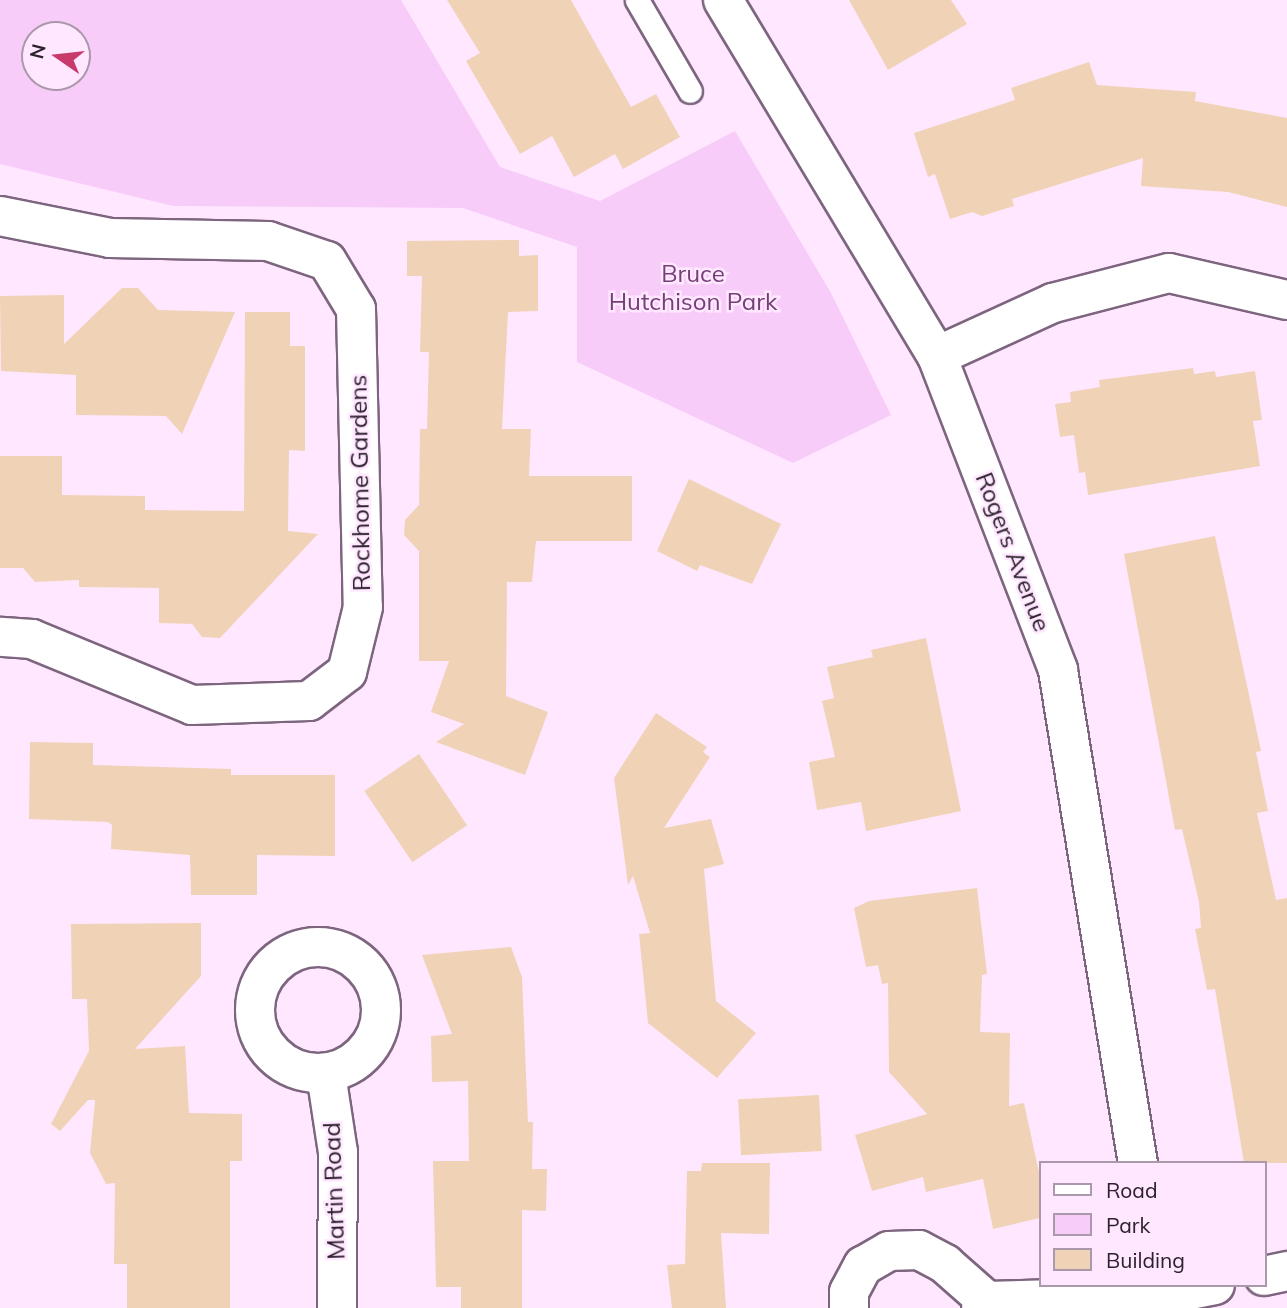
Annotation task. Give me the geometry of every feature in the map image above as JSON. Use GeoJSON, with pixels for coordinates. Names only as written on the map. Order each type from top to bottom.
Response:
{"type":"FeatureCollection","features":[{"type":"Feature","properties":{"kind":"street","name":"Rogers Avenue"},"geometry":{"type":"LineString","coordinates":[[723,0],[937,356],[1058,670],[1138,1161]]}},
{"type":"Feature","properties":{"kind":"street","name":"Rockhome Gardens"},"geometry":{"type":"LineString","coordinates":[[0,216],[110,238],[268,241],[327,261],[356,309],[363,607],[347,672],[309,701],[192,705],[32,639],[0,637]]}},
{"type":"Feature","properties":{"kind":"street"},"geometry":{"type":"LineString","coordinates":[[937,356],[1053,303],[1169,273],[1287,300]]}},
{"type":"Feature","properties":{"kind":"street","name":"Martin Road"},"geometry":{"type":"LineString","coordinates":[[326,1074],[338,1152],[337,1308]]}},
{"type":"Feature","properties":{"kind":"street"},"geometry":{"type":"LineString","coordinates":[[849,1308],[849,1292],[863,1266],[889,1251],[919,1250],[945,1264],[984,1304],[1159,1296],[1205,1287]]}},
{"type":"Feature","properties":{"kind":"street"},"geometry":{"type":"LineString","coordinates":[[1266,1276],[1287,1271]]}},
{"type":"Feature","properties":{"kind":"lane"},"geometry":{"type":"LineString","coordinates":[[637,0],[690,90]]}},
{"type":"Feature","properties":{"kind":"green space","name":"Bruce Hutchison Park"},"geometry":{"type":"Polygon","coordinates":[[[0,0],[401,0],[500,167],[600,201],[735,131],[831,293],[891,415],[793,463],[577,362],[577,247],[463,208],[173,206],[0,164],[0,0]]]}},
{"type":"Feature","properties":{"kind":"building"},"geometry":{"type":"Polygon","coordinates":[[[447,0],[571,0],[631,107],[656,94],[680,137],[623,169],[615,154],[574,177],[552,136],[520,154],[466,61],[480,53],[447,0]]]}},
{"type":"Feature","properties":{"kind":"building"},"geometry":{"type":"Polygon","coordinates":[[[849,0],[951,0],[967,24],[888,70],[849,0]]]}},
{"type":"Feature","properties":{"kind":"building"},"geometry":{"type":"Polygon","coordinates":[[[1089,62],[1097,85],[1196,92],[1195,101],[1287,118],[1287,207],[1228,192],[1141,186],[1143,158],[1012,199],[1014,206],[982,216],[972,212],[950,219],[935,174],[928,177],[914,133],[1015,100],[1011,88],[1089,62]]]}},
{"type":"Feature","properties":{"kind":"building"},"geometry":{"type":"Polygon","coordinates":[[[519,240],[519,256],[538,255],[538,311],[508,312],[502,429],[531,429],[529,476],[632,476],[632,541],[536,541],[532,582],[507,582],[506,696],[548,712],[525,775],[436,742],[464,724],[431,712],[449,661],[419,661],[419,551],[404,535],[405,520],[419,505],[420,429],[427,429],[429,352],[420,352],[422,276],[407,276],[407,241],[519,240]]]}},
{"type":"Feature","properties":{"kind":"building"},"geometry":{"type":"Polygon","coordinates":[[[122,288],[138,288],[158,310],[235,312],[182,434],[166,416],[76,415],[76,375],[1,371],[0,296],[64,295],[64,344],[122,288]]]}},
{"type":"Feature","properties":{"kind":"building"},"geometry":{"type":"Polygon","coordinates":[[[245,312],[290,312],[290,346],[305,346],[305,451],[289,450],[288,531],[318,534],[220,638],[202,637],[192,624],[159,623],[159,588],[79,587],[79,580],[35,582],[23,568],[0,568],[0,456],[62,456],[62,495],[145,496],[145,510],[244,511],[245,312]]]}},
{"type":"Feature","properties":{"kind":"building"},"geometry":{"type":"Polygon","coordinates":[[[1193,368],[1194,374],[1215,371],[1216,377],[1255,371],[1262,420],[1253,421],[1260,466],[1088,495],[1085,472],[1079,473],[1074,435],[1060,437],[1055,404],[1071,402],[1070,392],[1100,387],[1099,380],[1193,368]]]}},
{"type":"Feature","properties":{"kind":"building"},"geometry":{"type":"Polygon","coordinates":[[[689,479],[781,524],[752,584],[700,565],[697,571],[657,551],[689,479]]]}},
{"type":"Feature","properties":{"kind":"building"},"geometry":{"type":"Polygon","coordinates":[[[1215,536],[1261,751],[1256,752],[1268,811],[1257,813],[1276,900],[1287,898],[1287,1163],[1244,1161],[1215,989],[1207,990],[1195,929],[1201,928],[1199,902],[1182,829],[1175,830],[1124,554],[1215,536]]]}},
{"type":"Feature","properties":{"kind":"building"},"geometry":{"type":"Polygon","coordinates":[[[926,638],[961,811],[866,831],[861,802],[817,810],[809,762],[835,757],[822,701],[834,698],[827,667],[873,657],[871,650],[926,638]]]}},
{"type":"Feature","properties":{"kind":"building"},"geometry":{"type":"Polygon","coordinates":[[[656,713],[707,747],[703,752],[710,757],[664,828],[711,819],[724,864],[704,869],[716,1001],[756,1033],[717,1078],[648,1023],[639,934],[650,933],[633,876],[628,885],[614,778],[656,713]]]}},
{"type":"Feature","properties":{"kind":"building"},"geometry":{"type":"Polygon","coordinates":[[[30,742],[93,743],[93,765],[231,769],[231,775],[335,775],[335,856],[257,855],[257,895],[191,895],[190,855],[111,849],[112,825],[108,822],[29,819],[30,742]]]}},
{"type":"Feature","properties":{"kind":"building"},"geometry":{"type":"Polygon","coordinates":[[[419,754],[467,825],[412,862],[364,791],[419,754]]]}},
{"type":"Feature","properties":{"kind":"building"},"geometry":{"type":"Polygon","coordinates":[[[977,888],[987,974],[982,975],[980,1032],[1010,1033],[1009,1106],[1024,1103],[1038,1168],[1038,1218],[993,1229],[983,1179],[926,1192],[923,1177],[872,1191],[855,1135],[927,1114],[889,1072],[888,983],[882,984],[878,965],[866,967],[854,908],[869,901],[977,888]]]}},
{"type":"Feature","properties":{"kind":"building"},"geometry":{"type":"Polygon","coordinates":[[[201,923],[201,976],[135,1049],[185,1046],[189,1113],[242,1114],[242,1161],[230,1161],[230,1308],[127,1308],[127,1264],[114,1264],[115,1183],[106,1184],[90,1153],[95,1100],[88,1100],[60,1131],[51,1124],[89,1051],[87,999],[72,999],[71,924],[201,923]]]}},
{"type":"Feature","properties":{"kind":"building"},"geometry":{"type":"Polygon","coordinates":[[[511,947],[522,977],[528,1122],[533,1122],[532,1169],[547,1169],[546,1211],[522,1210],[522,1308],[461,1308],[461,1287],[436,1287],[433,1161],[469,1161],[468,1081],[432,1082],[431,1036],[452,1034],[422,955],[511,947]]]}},
{"type":"Feature","properties":{"kind":"building"},"geometry":{"type":"Polygon","coordinates":[[[819,1095],[822,1151],[741,1155],[738,1099],[819,1095]]]}},
{"type":"Feature","properties":{"kind":"building"},"geometry":{"type":"Polygon","coordinates":[[[702,1163],[770,1163],[769,1234],[721,1233],[726,1308],[672,1308],[667,1265],[685,1264],[687,1171],[701,1171],[702,1163]]]}}]}
